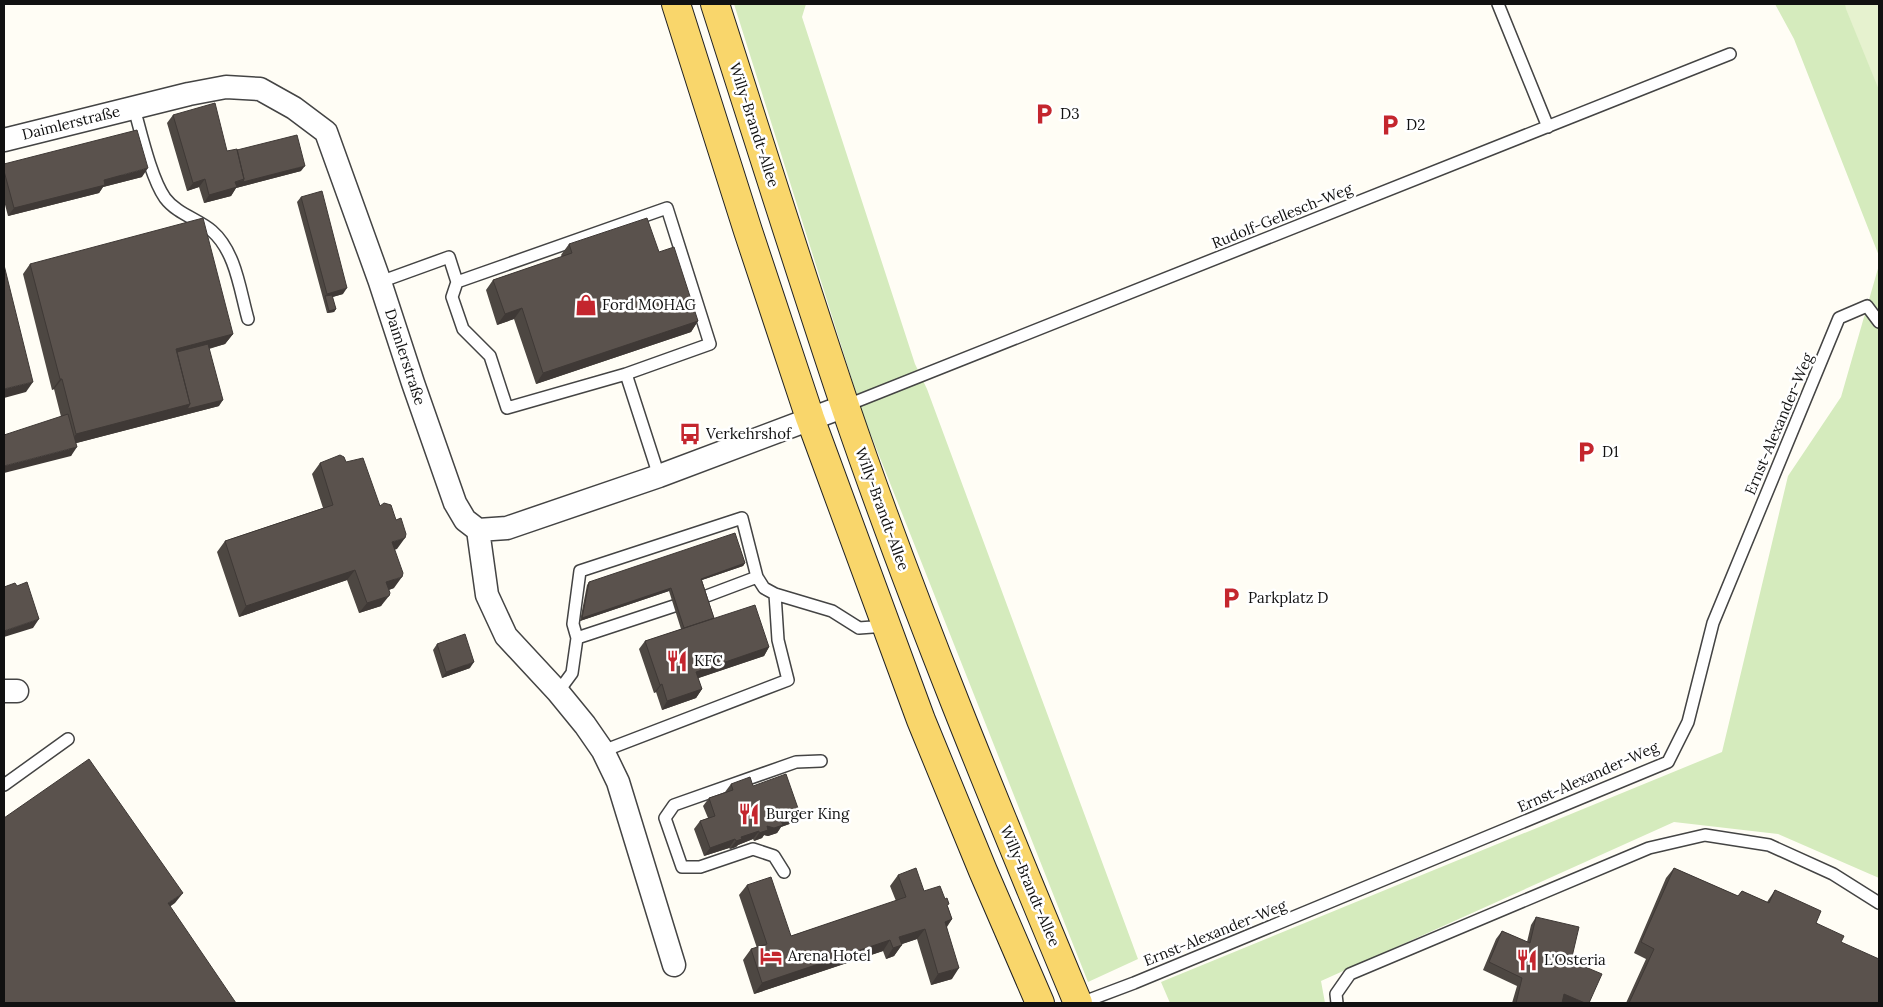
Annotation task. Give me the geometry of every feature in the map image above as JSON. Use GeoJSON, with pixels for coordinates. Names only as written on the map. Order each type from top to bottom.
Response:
{"type":"FeatureCollection","features":[{"type":"Feature","properties":{"kind":"main road"},"geometry":{"type":"LineString","coordinates":[[676,4],[810,418],[921,720],[979,862],[1040,1003]]}},
{"type":"Feature","properties":{"kind":"main road","name":"Willy-Brandt-Allee"},"geometry":{"type":"LineString","coordinates":[[714,4],[846,406],[916,603],[969,739],[1080,1003]]}},
{"type":"Feature","properties":{"kind":"street","name":"Daimlerstraße"},"geometry":{"type":"LineString","coordinates":[[4,140],[189,94],[226,88],[260,89],[294,108],[326,132],[380,282],[455,503],[465,520],[478,530]]}},
{"type":"Feature","properties":{"kind":"street"},"geometry":{"type":"LineString","coordinates":[[674,965],[618,782],[603,751],[558,692],[506,636],[487,595],[478,530],[507,528],[659,476],[846,406]]}},
{"type":"Feature","properties":{"kind":"lane"},"geometry":{"type":"LineString","coordinates":[[1498,4],[1548,127]]}},
{"type":"Feature","properties":{"kind":"lane","name":"Rudolf-Gellesch-Weg"},"geometry":{"type":"LineString","coordinates":[[846,406],[1730,54]]}},
{"type":"Feature","properties":{"kind":"lane"},"geometry":{"type":"LineString","coordinates":[[134,108],[158,186],[166,200],[212,232],[224,244],[233,265],[248,319]]}},
{"type":"Feature","properties":{"kind":"lane"},"geometry":{"type":"LineString","coordinates":[[380,282],[449,257],[456,282],[452,297],[463,329],[490,356],[506,408],[626,374],[710,344],[667,208],[456,282]]}},
{"type":"Feature","properties":{"kind":"lane","name":"Ernst-Alexander-Weg"},"geometry":{"type":"LineString","coordinates":[[1080,1003],[1134,983],[1668,762],[1688,722],[1713,623],[1839,318],[1867,306],[1879,322]]}},
{"type":"Feature","properties":{"kind":"lane"},"geometry":{"type":"LineString","coordinates":[[626,374],[659,476]]}},
{"type":"Feature","properties":{"kind":"lane"},"geometry":{"type":"LineString","coordinates":[[558,692],[572,673],[577,638],[573,624],[580,571],[742,518],[757,577],[764,588],[775,594],[832,611],[860,628],[886,626]]}},
{"type":"Feature","properties":{"kind":"lane"},"geometry":{"type":"LineString","coordinates":[[704,597],[757,577]]}},
{"type":"Feature","properties":{"kind":"lane"},"geometry":{"type":"LineString","coordinates":[[603,751],[788,680],[778,640],[775,594]]}},
{"type":"Feature","properties":{"kind":"lane"},"geometry":{"type":"LineString","coordinates":[[577,638],[674,606]]}},
{"type":"Feature","properties":{"kind":"lane"},"geometry":{"type":"LineString","coordinates":[[4,785],[68,739]]}},
{"type":"Feature","properties":{"kind":"lane"},"geometry":{"type":"LineString","coordinates":[[784,872],[774,856],[753,848],[700,867],[682,867],[665,818],[674,805],[796,762],[821,760]]}},
{"type":"Feature","properties":{"kind":"lane"},"geometry":{"type":"LineString","coordinates":[[1337,1003],[1336,994],[1350,974],[1649,848],[1705,835],[1770,845],[1833,874],[1879,902]]}},
{"type":"Feature","properties":{"kind":"green space"},"geometry":{"type":"Polygon","coordinates":[[[734,4],[806,4],[802,17],[915,364],[927,389],[1138,959],[1088,982],[863,415],[734,4]]]}},
{"type":"Feature","properties":{"kind":"green space"},"geometry":{"type":"Polygon","coordinates":[[[1775,4],[1850,4],[1879,80],[1879,256],[1794,39],[1775,4]]]}},
{"type":"Feature","properties":{"kind":"green space"},"geometry":{"type":"Polygon","coordinates":[[[1845,4],[1879,4],[1879,90],[1846,9],[1845,4]]]}},
{"type":"Feature","properties":{"kind":"green space"},"geometry":{"type":"Polygon","coordinates":[[[1879,265],[1879,878],[1778,834],[1674,822],[1321,981],[1325,1003],[1170,1003],[1161,982],[1722,752],[1788,476],[1841,397],[1879,265]]]}},
{"type":"Feature","properties":{"kind":"building"},"geometry":{"type":"Polygon","coordinates":[[[215,103],[227,151],[237,149],[244,179],[235,182],[237,187],[209,195],[205,179],[193,183],[173,115],[215,103]]]}},
{"type":"Feature","properties":{"kind":"building"},"geometry":{"type":"Polygon","coordinates":[[[137,130],[148,168],[104,180],[105,185],[14,208],[4,171],[4,164],[137,130]]]}},
{"type":"Feature","properties":{"kind":"building"},"geometry":{"type":"Polygon","coordinates":[[[297,135],[305,166],[243,182],[244,179],[237,150],[297,135]]]}},
{"type":"Feature","properties":{"kind":"building"},"geometry":{"type":"Polygon","coordinates":[[[322,191],[347,288],[327,294],[301,197],[322,191]]]}},
{"type":"Feature","properties":{"kind":"building"},"geometry":{"type":"Polygon","coordinates":[[[203,218],[233,334],[176,349],[190,404],[76,434],[30,264],[203,218]]]}},
{"type":"Feature","properties":{"kind":"building","name":"Ford MOHAG"},"geometry":{"type":"Polygon","coordinates":[[[647,218],[659,252],[674,247],[698,321],[543,373],[522,308],[505,314],[493,280],[572,253],[569,244],[647,218]]]}},
{"type":"Feature","properties":{"kind":"building"},"geometry":{"type":"Polygon","coordinates":[[[4,265],[33,382],[4,389],[4,265]]]}},
{"type":"Feature","properties":{"kind":"building"},"geometry":{"type":"Polygon","coordinates":[[[332,295],[336,309],[329,311],[325,296],[332,295]]]}},
{"type":"Feature","properties":{"kind":"building"},"geometry":{"type":"Polygon","coordinates":[[[208,344],[223,400],[187,409],[190,404],[177,352],[208,344]]]}},
{"type":"Feature","properties":{"kind":"building"},"geometry":{"type":"Polygon","coordinates":[[[68,414],[77,447],[4,466],[4,435],[68,414]]]}},
{"type":"Feature","properties":{"kind":"building"},"geometry":{"type":"Polygon","coordinates":[[[340,455],[344,457],[346,462],[363,458],[380,506],[384,503],[391,505],[396,520],[401,518],[406,534],[405,538],[392,542],[403,573],[402,577],[386,582],[390,593],[389,596],[367,603],[355,570],[246,606],[225,541],[333,505],[320,463],[340,455]]]}},
{"type":"Feature","properties":{"kind":"building"},"geometry":{"type":"Polygon","coordinates":[[[735,533],[745,563],[701,579],[714,618],[684,628],[671,588],[582,618],[589,582],[735,533]]]}},
{"type":"Feature","properties":{"kind":"building"},"geometry":{"type":"Polygon","coordinates":[[[27,582],[39,619],[4,631],[4,587],[15,583],[17,586],[27,582]]]}},
{"type":"Feature","properties":{"kind":"building"},"geometry":{"type":"Polygon","coordinates":[[[755,605],[769,647],[696,672],[702,689],[667,701],[645,641],[755,605]]]}},
{"type":"Feature","properties":{"kind":"building"},"geometry":{"type":"Polygon","coordinates":[[[465,634],[474,662],[446,672],[437,644],[465,634]]]}},
{"type":"Feature","properties":{"kind":"building"},"geometry":{"type":"Polygon","coordinates":[[[89,759],[183,893],[168,903],[236,1003],[4,1003],[4,818],[89,759]]]}},
{"type":"Feature","properties":{"kind":"building","name":"Burger King"},"geometry":{"type":"Polygon","coordinates":[[[786,774],[800,814],[781,821],[783,825],[774,828],[767,826],[768,830],[759,833],[759,831],[741,837],[742,839],[736,841],[735,839],[710,848],[700,821],[715,816],[709,798],[733,790],[731,784],[750,777],[753,786],[786,774]]]}},
{"type":"Feature","properties":{"kind":"building"},"geometry":{"type":"Polygon","coordinates":[[[916,868],[924,891],[940,886],[945,899],[947,898],[949,904],[947,905],[952,919],[945,922],[959,968],[938,974],[925,929],[899,937],[902,945],[893,948],[890,940],[762,983],[751,949],[767,944],[747,885],[771,877],[791,936],[906,897],[898,875],[916,868]]]}},
{"type":"Feature","properties":{"kind":"building"},"geometry":{"type":"Polygon","coordinates":[[[1674,868],[1738,896],[1742,891],[1769,903],[1775,890],[1821,911],[1816,923],[1844,936],[1841,942],[1879,959],[1879,1003],[1629,1003],[1654,949],[1641,942],[1674,868]]]}},
{"type":"Feature","properties":{"kind":"building","name":"L'Osteria"},"geometry":{"type":"Polygon","coordinates":[[[1536,917],[1579,927],[1571,961],[1602,974],[1589,1003],[1564,994],[1562,1003],[1516,1003],[1522,978],[1489,962],[1502,931],[1530,943],[1536,917]]]}},
{"type":"Feature","properties":{"kind":"place","name":"D3"},"geometry":{"type":"Point","coordinates":[1044,114]}},
{"type":"Feature","properties":{"kind":"place","name":"D2"},"geometry":{"type":"Point","coordinates":[1390,125]}},
{"type":"Feature","properties":{"kind":"place","name":"Ford MOHAG"},"geometry":{"type":"Point","coordinates":[586,305]}},
{"type":"Feature","properties":{"kind":"place","name":"Verkehrshof"},"geometry":{"type":"Point","coordinates":[690,434]}},
{"type":"Feature","properties":{"kind":"place","name":"D1"},"geometry":{"type":"Point","coordinates":[1586,452]}},
{"type":"Feature","properties":{"kind":"place","name":"Parkplatz D"},"geometry":{"type":"Point","coordinates":[1231,598]}},
{"type":"Feature","properties":{"kind":"place","name":"KFC"},"geometry":{"type":"Point","coordinates":[677,661]}},
{"type":"Feature","properties":{"kind":"place","name":"Burger King"},"geometry":{"type":"Point","coordinates":[749,814]}},
{"type":"Feature","properties":{"kind":"place","name":"Arena Hotel"},"geometry":{"type":"Point","coordinates":[771,956]}},
{"type":"Feature","properties":{"kind":"place","name":"L'Osteria"},"geometry":{"type":"Point","coordinates":[1527,960]}}]}
